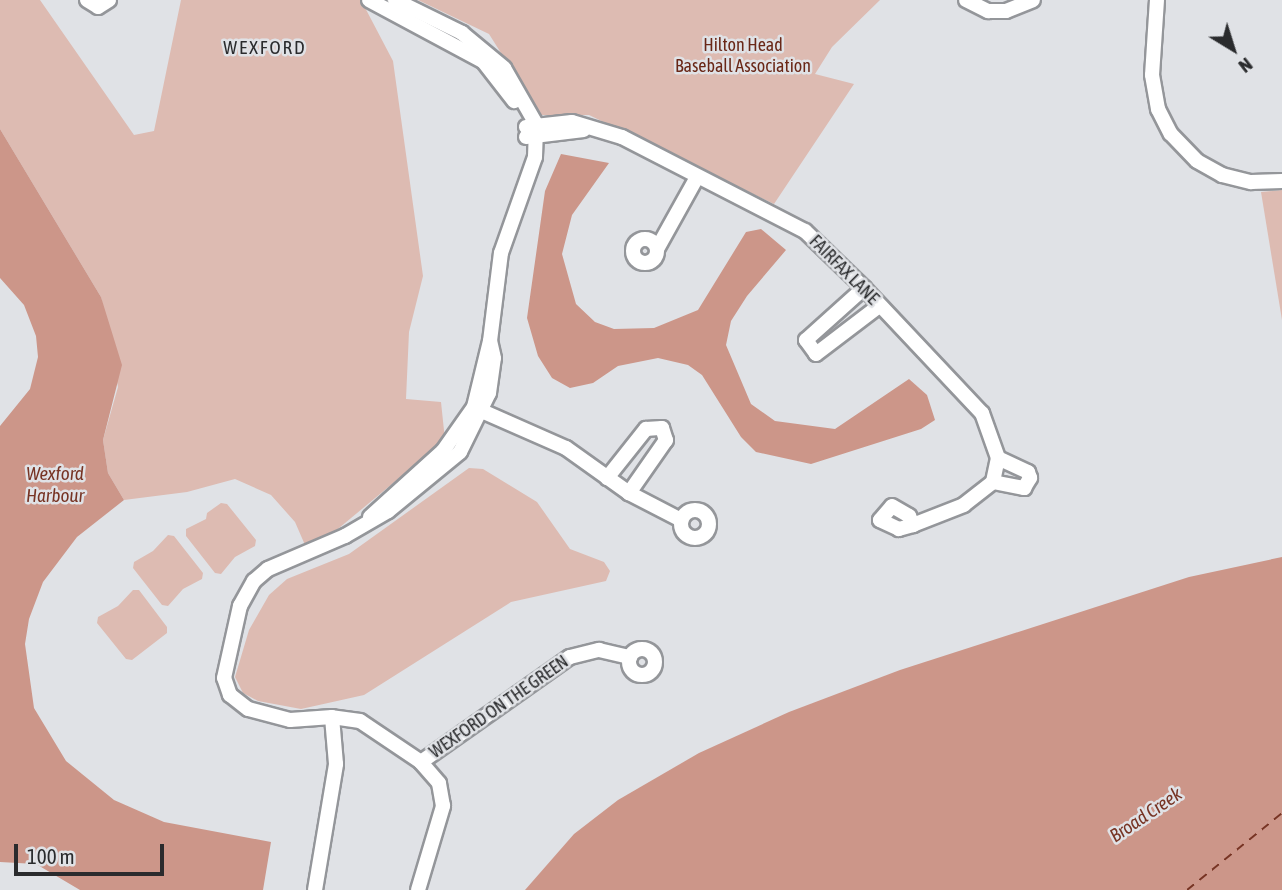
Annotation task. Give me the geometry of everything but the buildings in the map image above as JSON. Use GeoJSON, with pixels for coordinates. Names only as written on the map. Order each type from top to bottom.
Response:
{"type":"FeatureCollection","features":[{"type":"Feature","properties":{"kind":"street"},"geometry":{"type":"LineString","coordinates":[[87,0],[98,7],[109,0]]}},
{"type":"Feature","properties":{"kind":"street"},"geometry":{"type":"LineString","coordinates":[[395,0],[463,33],[485,49],[504,68],[531,131],[529,172],[501,253],[491,341],[479,410],[443,451],[382,502],[364,524],[268,569],[254,581],[240,606],[224,678],[230,695],[248,709],[290,720],[332,717],[360,721],[421,762]]}},
{"type":"Feature","properties":{"kind":"street"},"geometry":{"type":"LineString","coordinates":[[965,0],[988,11],[1006,11],[1033,0]]}},
{"type":"Feature","properties":{"kind":"street"},"geometry":{"type":"LineString","coordinates":[[1157,0],[1152,75],[1158,109],[1171,134],[1191,156],[1222,175],[1251,183],[1282,181]]}},
{"type":"Feature","properties":{"kind":"street"},"geometry":{"type":"LineString","coordinates":[[375,1],[482,61],[507,89],[531,131]]}},
{"type":"Feature","properties":{"kind":"street","name":"FAIRFAX LANE"},"geometry":{"type":"LineString","coordinates":[[531,131],[596,128],[622,137],[696,179],[805,231],[982,413],[998,458]]}},
{"type":"Feature","properties":{"kind":"street"},"geometry":{"type":"LineString","coordinates":[[657,249],[696,179]]}},
{"type":"Feature","properties":{"kind":"street"},"geometry":{"type":"LineString","coordinates":[[863,288],[806,340],[816,354],[880,306]]}},
{"type":"Feature","properties":{"kind":"street"},"geometry":{"type":"LineString","coordinates":[[479,410],[566,449],[629,493],[681,520]]}},
{"type":"Feature","properties":{"kind":"street"},"geometry":{"type":"LineString","coordinates":[[607,478],[646,429],[662,428],[666,440],[629,493]]}},
{"type":"Feature","properties":{"kind":"street"},"geometry":{"type":"LineString","coordinates":[[913,525],[964,505],[993,482],[998,458],[1028,472],[1030,478],[1024,488],[993,482]]}},
{"type":"Feature","properties":{"kind":"street","name":"WEXFORD ON THE GREEN"},"geometry":{"type":"LineString","coordinates":[[418,890],[443,806],[439,783],[421,762],[570,657],[599,650],[630,657]]}},
{"type":"Feature","properties":{"kind":"street"},"geometry":{"type":"LineString","coordinates":[[316,890],[336,764],[332,717]]}},
{"type":"Feature","properties":{"kind":"green space"},"geometry":{"type":"Polygon","coordinates":[[[0,0],[40,0],[134,135],[154,131],[181,0],[361,0],[393,61],[423,276],[409,332],[406,399],[441,402],[445,440],[333,533],[305,545],[295,522],[271,495],[235,479],[187,492],[124,500],[108,473],[103,440],[118,387],[101,297],[0,129],[0,0]]]}},
{"type":"Feature","properties":{"kind":"green space","name":"Hilton Head Baseball Association"},"geometry":{"type":"Polygon","coordinates":[[[418,0],[880,0],[832,47],[815,74],[854,84],[774,204],[589,115],[540,115],[489,34],[418,0]]]}},
{"type":"Feature","properties":{"kind":"green space"},"geometry":{"type":"Polygon","coordinates":[[[1282,190],[1282,320],[1261,192],[1282,190]]]}},
{"type":"Feature","properties":{"kind":"green space"},"geometry":{"type":"Polygon","coordinates":[[[469,468],[483,469],[537,502],[570,549],[604,562],[610,571],[606,581],[511,602],[364,695],[301,709],[258,701],[243,693],[235,677],[249,630],[269,595],[287,579],[349,554],[469,468]]]}},
{"type":"Feature","properties":{"kind":"green space"},"geometry":{"type":"Polygon","coordinates":[[[221,503],[227,504],[256,540],[255,546],[235,557],[221,574],[215,573],[186,536],[186,529],[206,519],[207,513],[221,503]]]}},
{"type":"Feature","properties":{"kind":"green space"},"geometry":{"type":"Polygon","coordinates":[[[168,535],[174,536],[203,573],[202,579],[183,589],[168,606],[162,605],[133,568],[134,562],[153,551],[168,535]]]}},
{"type":"Feature","properties":{"kind":"green space"},"geometry":{"type":"Polygon","coordinates":[[[133,590],[139,590],[167,627],[167,633],[132,660],[126,659],[97,623],[98,617],[118,606],[133,590]]]}},
{"type":"Feature","properties":{"kind":"water","name":"Wexford Harbour"},"geometry":{"type":"Polygon","coordinates":[[[0,129],[101,297],[122,365],[103,440],[108,473],[124,500],[77,537],[43,582],[29,619],[25,644],[34,708],[66,761],[114,800],[164,822],[271,842],[263,890],[80,890],[36,864],[0,862],[0,426],[30,389],[38,357],[36,336],[24,305],[0,278],[0,129]]]}},
{"type":"Feature","properties":{"kind":"water"},"geometry":{"type":"Polygon","coordinates":[[[561,154],[609,163],[572,215],[562,254],[576,304],[595,322],[614,329],[654,328],[698,310],[746,232],[761,229],[786,250],[747,296],[731,321],[726,345],[751,404],[775,421],[835,429],[909,379],[927,395],[935,420],[921,429],[811,464],[756,452],[741,437],[702,375],[688,365],[658,358],[618,366],[593,383],[570,388],[552,378],[538,356],[527,318],[545,191],[561,154]]]}},
{"type":"Feature","properties":{"kind":"water","name":"Broad Creek"},"geometry":{"type":"Polygon","coordinates":[[[1282,557],[1282,890],[525,890],[574,834],[618,800],[699,753],[789,712],[900,670],[1189,577],[1282,557]]]}},
{"type":"Feature","properties":{"kind":"ferry route"},"geometry":{"type":"LineString","coordinates":[[1187,890],[1282,813]]}},
{"type":"Feature","properties":{"kind":"district","name":"WEXFORD"},"geometry":{"type":"Point","coordinates":[265,48]}}]}
